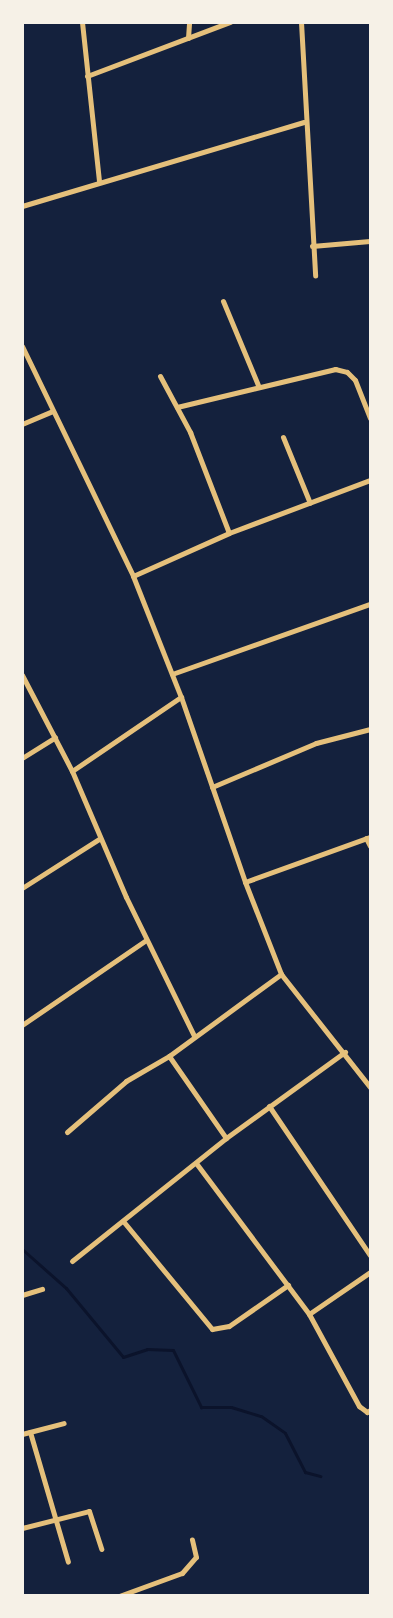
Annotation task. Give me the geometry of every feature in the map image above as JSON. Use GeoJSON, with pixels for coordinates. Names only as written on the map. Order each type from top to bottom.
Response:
{"type":"FeatureCollection","features":[{"type":"Feature","properties":{"kind":"street"},"geometry":{"type":"LineString","coordinates":[[82,22],[100,182]]}},
{"type":"Feature","properties":{"kind":"street"},"geometry":{"type":"LineString","coordinates":[[188,38],[189,22]]}},
{"type":"Feature","properties":{"kind":"street"},"geometry":{"type":"LineString","coordinates":[[87,76],[230,22]]}},
{"type":"Feature","properties":{"kind":"street"},"geometry":{"type":"LineString","coordinates":[[300,22],[304,122],[315,276]]}},
{"type":"Feature","properties":{"kind":"street"},"geometry":{"type":"LineString","coordinates":[[22,206],[304,122]]}},
{"type":"Feature","properties":{"kind":"street"},"geometry":{"type":"LineString","coordinates":[[312,246],[370,241]]}},
{"type":"Feature","properties":{"kind":"street"},"geometry":{"type":"LineString","coordinates":[[223,300],[258,385]]}},
{"type":"Feature","properties":{"kind":"street"},"geometry":{"type":"LineString","coordinates":[[22,346],[133,576],[181,697],[245,882],[281,974],[345,1052],[370,1087]]}},
{"type":"Feature","properties":{"kind":"street"},"geometry":{"type":"LineString","coordinates":[[177,407],[258,385],[335,369],[347,372],[355,380],[370,418]]}},
{"type":"Feature","properties":{"kind":"street"},"geometry":{"type":"LineString","coordinates":[[160,376],[177,407],[229,534]]}},
{"type":"Feature","properties":{"kind":"street"},"geometry":{"type":"LineString","coordinates":[[22,424],[52,411]]}},
{"type":"Feature","properties":{"kind":"street"},"geometry":{"type":"LineString","coordinates":[[283,437],[310,503]]}},
{"type":"Feature","properties":{"kind":"street"},"geometry":{"type":"LineString","coordinates":[[133,576],[229,534],[370,480]]}},
{"type":"Feature","properties":{"kind":"street"},"geometry":{"type":"LineString","coordinates":[[172,674],[370,604]]}},
{"type":"Feature","properties":{"kind":"street"},"geometry":{"type":"LineString","coordinates":[[22,674],[72,771],[99,839],[146,940],[194,1036]]}},
{"type":"Feature","properties":{"kind":"street"},"geometry":{"type":"LineString","coordinates":[[72,771],[181,697]]}},
{"type":"Feature","properties":{"kind":"street"},"geometry":{"type":"LineString","coordinates":[[212,787],[316,743],[370,729]]}},
{"type":"Feature","properties":{"kind":"street"},"geometry":{"type":"LineString","coordinates":[[22,758],[55,737]]}},
{"type":"Feature","properties":{"kind":"street"},"geometry":{"type":"LineString","coordinates":[[245,882],[368,838],[370,846]]}},
{"type":"Feature","properties":{"kind":"street"},"geometry":{"type":"LineString","coordinates":[[22,888],[99,839]]}},
{"type":"Feature","properties":{"kind":"street"},"geometry":{"type":"LineString","coordinates":[[22,1025],[146,940]]}},
{"type":"Feature","properties":{"kind":"street"},"geometry":{"type":"LineString","coordinates":[[67,1132],[126,1081],[169,1056],[281,974]]}},
{"type":"Feature","properties":{"kind":"street"},"geometry":{"type":"LineString","coordinates":[[72,1261],[226,1138],[345,1052]]}},
{"type":"Feature","properties":{"kind":"street"},"geometry":{"type":"LineString","coordinates":[[169,1056],[226,1138]]}},
{"type":"Feature","properties":{"kind":"street"},"geometry":{"type":"LineString","coordinates":[[269,1106],[370,1254]]}},
{"type":"Feature","properties":{"kind":"street"},"geometry":{"type":"LineString","coordinates":[[196,1163],[309,1314],[359,1406],[367,1412],[370,1410]]}},
{"type":"Feature","properties":{"kind":"street"},"geometry":{"type":"LineString","coordinates":[[123,1221],[212,1329],[229,1326],[288,1285]]}},
{"type":"Feature","properties":{"kind":"street"},"geometry":{"type":"LineString","coordinates":[[309,1314],[370,1272]]}},
{"type":"Feature","properties":{"kind":"street"},"geometry":{"type":"LineString","coordinates":[[22,1295],[42,1289]]}},
{"type":"Feature","properties":{"kind":"street"},"geometry":{"type":"LineString","coordinates":[[22,1434],[64,1423]]}},
{"type":"Feature","properties":{"kind":"street"},"geometry":{"type":"LineString","coordinates":[[30,1432],[68,1562]]}},
{"type":"Feature","properties":{"kind":"street"},"geometry":{"type":"LineString","coordinates":[[22,1528],[88,1511],[101,1549]]}},
{"type":"Feature","properties":{"kind":"street"},"geometry":{"type":"LineString","coordinates":[[119,1596],[182,1573],[196,1557],[192,1539]]}},
{"type":"Feature","properties":{"kind":"waterway"},"geometry":{"type":"LineString","coordinates":[[22,1249],[66,1288],[123,1357],[147,1349],[173,1350],[201,1407],[231,1407],[261,1416],[285,1433],[305,1472],[320,1476]]}}]}
